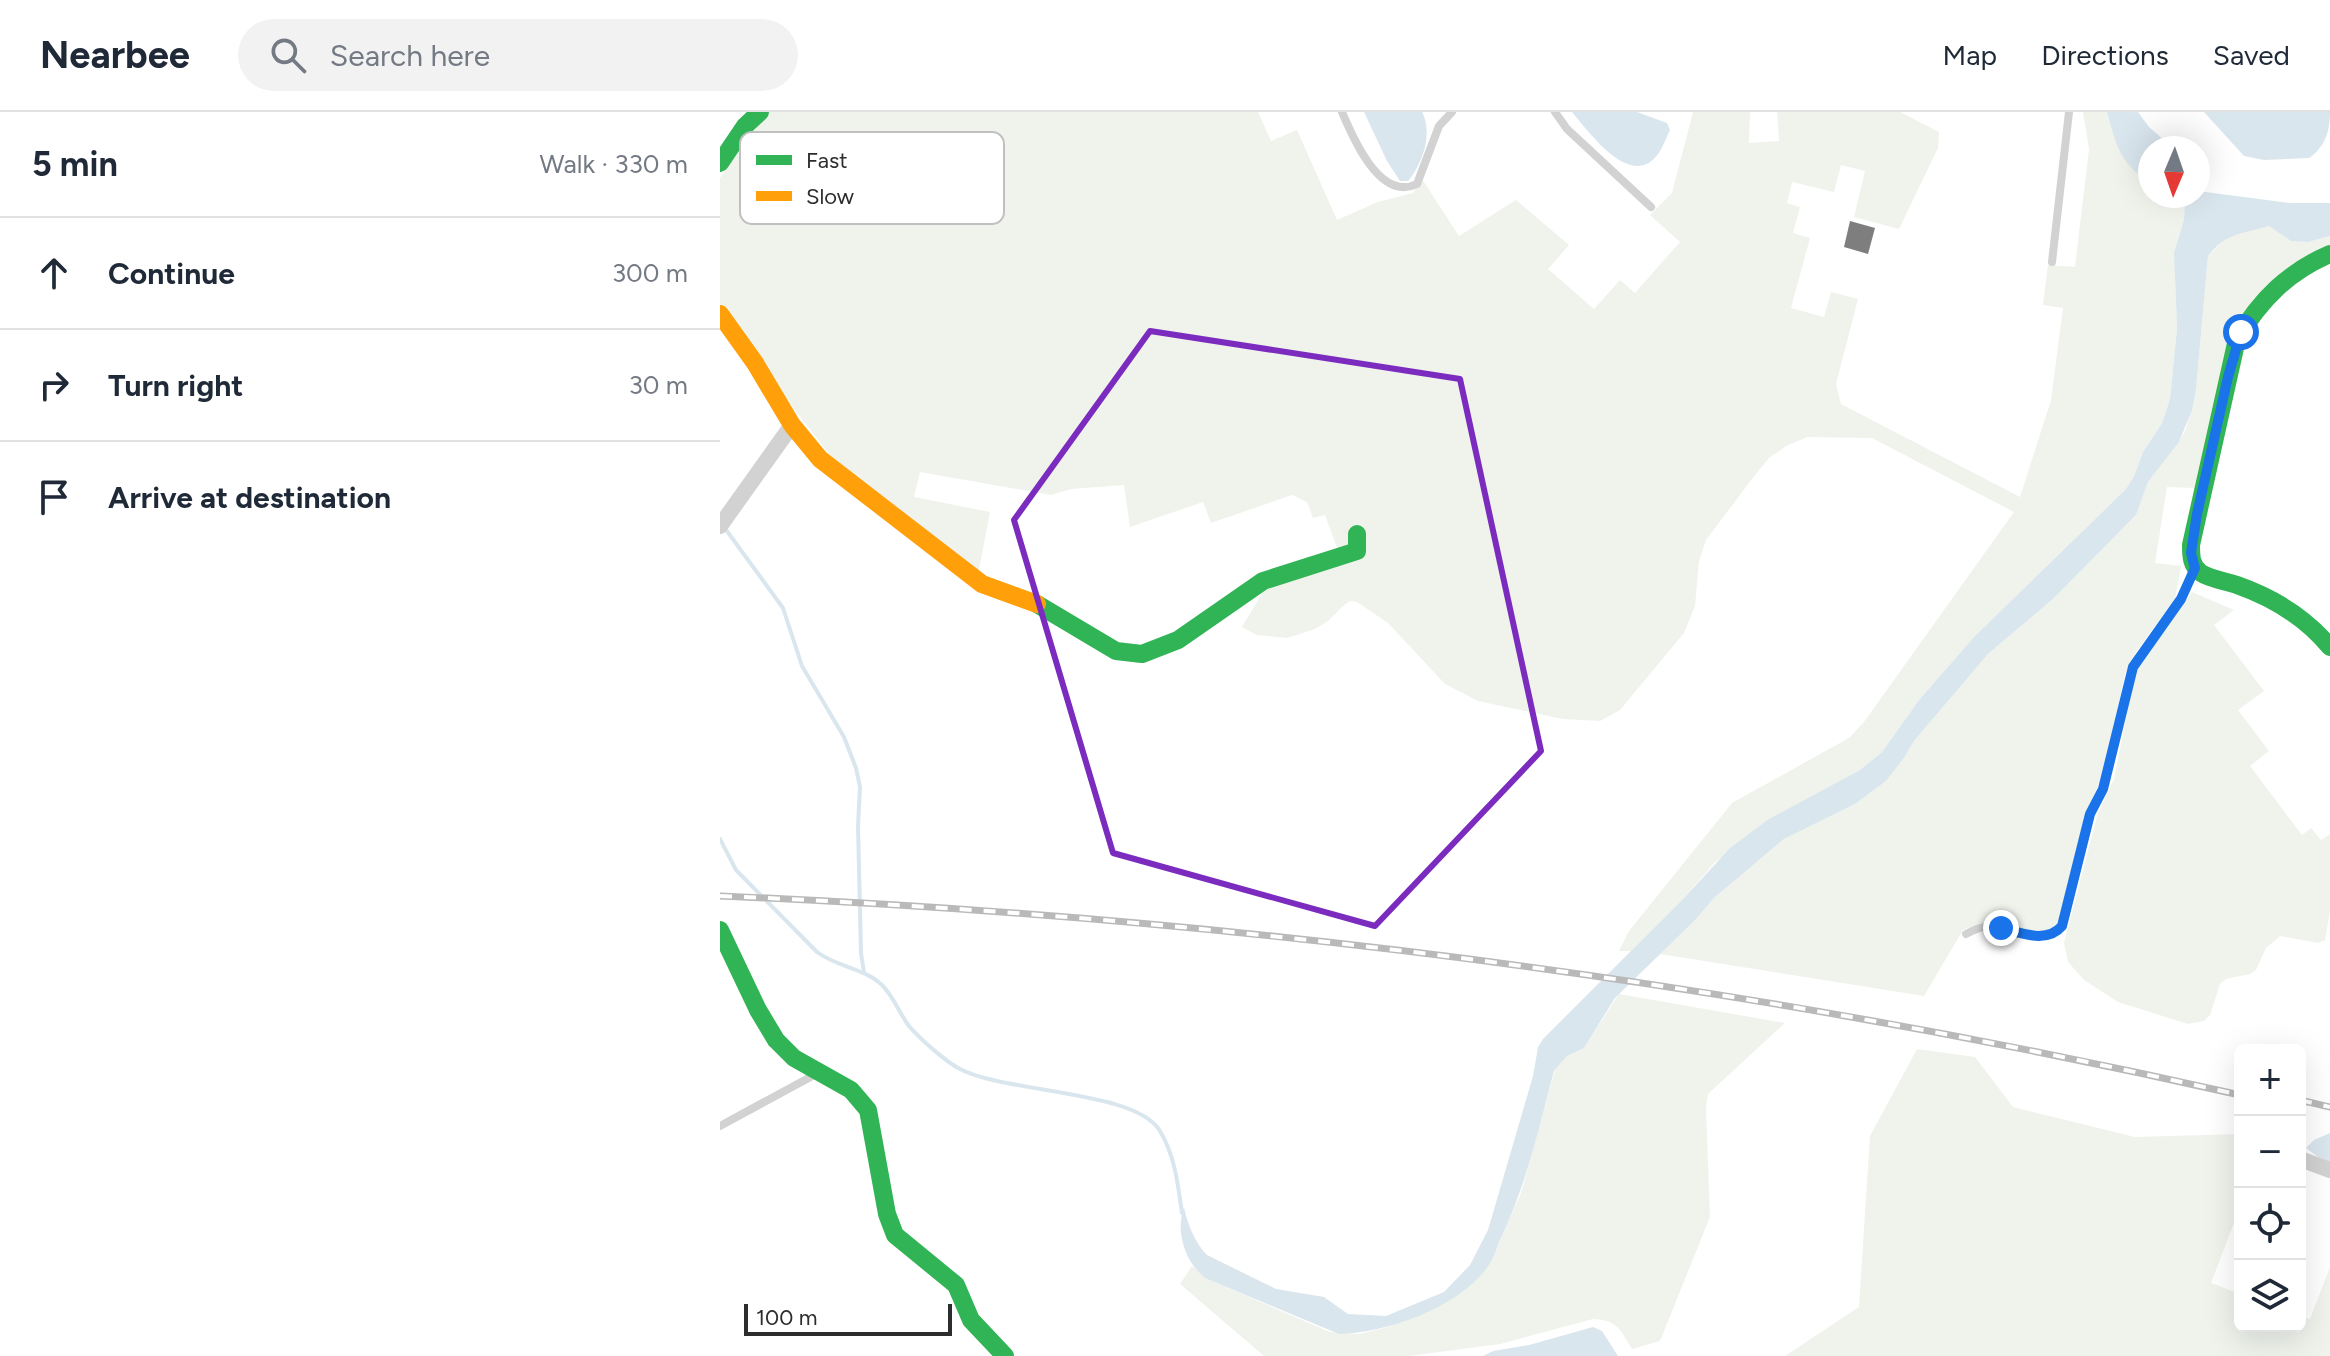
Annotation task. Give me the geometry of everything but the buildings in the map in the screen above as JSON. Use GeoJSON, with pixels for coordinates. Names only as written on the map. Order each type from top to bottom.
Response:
{"type":"FeatureCollection","features":[{"type":"Feature","properties":{"kind":"street"},"geometry":{"type":"LineString","coordinates":[[741,132],[760,112]]}},
{"type":"Feature","properties":{"kind":"street"},"geometry":{"type":"LineString","coordinates":[[720,163],[740,133]]}},
{"type":"Feature","properties":{"kind":"street"},"geometry":{"type":"LineString","coordinates":[[2330,254],[2297,268],[2279,282],[2237,339],[2191,553],[2195,568],[2201,573],[2251,589],[2299,616],[2318,630],[2330,647]]}},
{"type":"Feature","properties":{"kind":"street"},"geometry":{"type":"LineString","coordinates":[[720,314],[755,363],[792,425],[820,459],[850,485],[982,584],[1042,607],[1124,654],[1141,655],[1180,640],[1233,598],[1262,582],[1357,551],[1357,534]]}},
{"type":"Feature","properties":{"kind":"street"},"geometry":{"type":"LineString","coordinates":[[720,526],[792,425]]}},
{"type":"Feature","properties":{"kind":"street"},"geometry":{"type":"LineString","coordinates":[[720,930],[774,1038],[793,1057],[851,1089],[868,1110],[887,1214],[895,1235],[956,1285],[971,1320],[1005,1356]]}},
{"type":"Feature","properties":{"kind":"street"},"geometry":{"type":"LineString","coordinates":[[2306,1161],[2330,1170]]}},
{"type":"Feature","properties":{"kind":"lane"},"geometry":{"type":"LineString","coordinates":[[1342,112],[1357,147],[1381,176],[1394,186],[1405,187],[1417,184],[1439,126],[1452,112]]}},
{"type":"Feature","properties":{"kind":"lane"},"geometry":{"type":"LineString","coordinates":[[1555,112],[1567,129],[1651,207]]}},
{"type":"Feature","properties":{"kind":"lane"},"geometry":{"type":"LineString","coordinates":[[2052,262],[2069,112]]}},
{"type":"Feature","properties":{"kind":"lane"},"geometry":{"type":"LineString","coordinates":[[1966,934],[1989,927],[2049,936],[2062,926],[2090,814],[2103,789],[2133,667],[2181,599],[2195,568]]}},
{"type":"Feature","properties":{"kind":"lane"},"geometry":{"type":"LineString","coordinates":[[720,1126],[820,1071]]}},
{"type":"Feature","properties":{"kind":"highlighted area"},"geometry":{"type":"Polygon","coordinates":[[[1150,331],[1460,379],[1541,751],[1375,926],[1113,853],[1014,520],[1150,331]]]}},
{"type":"Feature","properties":{"kind":"shaded area"},"geometry":{"type":"Polygon","coordinates":[[[768,112],[1258,112],[1271,141],[1297,130],[1337,220],[1378,202],[1413,193],[1422,179],[1459,236],[1516,200],[1569,245],[1548,269],[1594,309],[1620,280],[1635,293],[1680,242],[1650,215],[1672,193],[1693,112],[1750,112],[1749,143],[1779,141],[1777,112],[1900,112],[1939,132],[1938,148],[1899,229],[1854,217],[1865,171],[1841,165],[1834,192],[1792,182],[1787,203],[1800,207],[1793,233],[1810,238],[1791,308],[1824,317],[1831,292],[1858,299],[1836,384],[1841,404],[2020,497],[2051,400],[2063,308],[2043,305],[2048,265],[2075,267],[2089,149],[2083,112],[2107,112],[2117,142],[2138,173],[2138,208],[2185,208],[2178,238],[2175,283],[2177,328],[2170,399],[2162,423],[2143,452],[2126,489],[1974,637],[1919,700],[1882,752],[1860,770],[1716,861],[1631,951],[1619,951],[1629,931],[1732,803],[1849,738],[1864,722],[2014,512],[1872,438],[1808,437],[1788,445],[1769,458],[1706,540],[1699,561],[1695,606],[1684,633],[1620,710],[1600,721],[1563,719],[1478,701],[1445,684],[1388,623],[1357,602],[1350,601],[1315,629],[1287,638],[1257,635],[1242,627],[1264,590],[1343,564],[1325,515],[1313,518],[1307,502],[1292,495],[1211,523],[1203,502],[1130,527],[1124,485],[1071,489],[1051,495],[920,472],[914,497],[990,512],[978,575],[829,454],[781,392],[720,303],[720,178],[740,150],[740,224],[1004,224],[1004,132],[753,132],[768,112]]]}},
{"type":"Feature","properties":{"kind":"shaded area"},"geometry":{"type":"Polygon","coordinates":[[[1364,112],[1422,112],[1427,129],[1425,148],[1408,181],[1400,181],[1387,161],[1364,112]]]}},
{"type":"Feature","properties":{"kind":"shaded area"},"geometry":{"type":"Polygon","coordinates":[[[1572,112],[1637,112],[1667,123],[1670,130],[1658,154],[1647,164],[1636,166],[1611,154],[1572,112]]]}},
{"type":"Feature","properties":{"kind":"shaded area"},"geometry":{"type":"Polygon","coordinates":[[[2107,112],[2138,112],[2159,136],[2138,136],[2138,173],[2126,161],[2107,112]]]}},
{"type":"Feature","properties":{"kind":"shaded area"},"geometry":{"type":"Polygon","coordinates":[[[2204,112],[2330,112],[2326,138],[2309,158],[2264,160],[2244,156],[2204,112]]]}},
{"type":"Feature","properties":{"kind":"shaded area"},"geometry":{"type":"Polygon","coordinates":[[[2210,193],[2289,203],[2330,203],[2330,236],[2308,242],[2291,241],[2269,226],[2229,238],[2208,256],[2192,410],[2179,442],[2148,482],[2136,515],[2053,599],[1988,654],[1914,741],[1886,781],[1855,804],[1784,839],[1714,898],[1615,998],[1584,1048],[1567,1056],[1554,1071],[1517,1199],[1491,1262],[1474,1282],[1458,1295],[1420,1316],[1378,1329],[1339,1334],[1199,1273],[1184,1247],[1181,1227],[1184,1207],[1192,1232],[1207,1255],[1276,1289],[1324,1297],[1348,1314],[1386,1316],[1444,1292],[1470,1265],[1488,1230],[1533,1076],[1538,1047],[1543,1039],[1730,848],[1769,819],[1860,770],[1882,752],[1919,700],[1974,637],[2126,489],[2143,452],[2162,423],[2170,399],[2177,328],[2174,253],[2185,208],[2210,208],[2210,193]]]}},
{"type":"Feature","properties":{"kind":"shaded area"},"geometry":{"type":"Polygon","coordinates":[[[2269,226],[2296,241],[2330,236],[2330,244],[2260,299],[2195,488],[2167,487],[2155,563],[2181,566],[2175,599],[2138,649],[2125,674],[2106,766],[2089,808],[2060,917],[2054,928],[2035,933],[1980,923],[1963,930],[1924,996],[1660,954],[1714,898],[1784,839],[1855,804],[1886,781],[1914,741],[1988,654],[2053,599],[2136,515],[2148,482],[2186,429],[2196,390],[2208,256],[2229,235],[2269,226]]]}},
{"type":"Feature","properties":{"kind":"shaded area"},"geometry":{"type":"Polygon","coordinates":[[[2192,592],[2234,610],[2214,625],[2264,691],[2238,710],[2269,751],[2250,766],[2302,835],[2311,828],[2321,840],[2330,834],[2330,911],[2325,940],[2318,943],[2280,936],[2266,948],[2256,970],[2226,979],[2220,984],[2210,1015],[2204,1021],[2188,1024],[2118,1002],[2084,980],[2068,962],[2064,943],[2097,816],[2114,779],[2135,672],[2192,592]]]}},
{"type":"Feature","properties":{"kind":"shaded area"},"geometry":{"type":"Polygon","coordinates":[[[1619,994],[1785,1023],[1708,1094],[1710,1217],[1660,1341],[1632,1349],[1613,1324],[1593,1319],[1500,1344],[1409,1356],[1264,1356],[1180,1284],[1192,1266],[1207,1279],[1330,1332],[1359,1334],[1416,1317],[1488,1267],[1521,1193],[1555,1070],[1567,1056],[1584,1048],[1619,994]]]}},
{"type":"Feature","properties":{"kind":"shaded area"},"geometry":{"type":"Polygon","coordinates":[[[1917,1049],[1975,1057],[2013,1107],[2135,1137],[2234,1134],[2234,1223],[2211,1283],[2234,1292],[2234,1332],[2306,1332],[2306,1318],[2310,1319],[2330,1267],[2330,1356],[1785,1356],[1859,1307],[1870,1136],[1917,1049]]]}},
{"type":"Feature","properties":{"kind":"shaded area"},"geometry":{"type":"Polygon","coordinates":[[[2330,1133],[2330,1166],[2306,1148],[2314,1140],[2330,1133]]]}},
{"type":"Feature","properties":{"kind":"shaded area"},"geometry":{"type":"Polygon","coordinates":[[[1593,1327],[1602,1331],[1618,1356],[1483,1356],[1493,1351],[1529,1345],[1593,1327]]]}},
{"type":"Feature","properties":{"kind":"waterway"},"geometry":{"type":"LineString","coordinates":[[724,527],[783,608],[802,666],[844,737],[856,768],[860,787],[858,826],[864,973]]}},
{"type":"Feature","properties":{"kind":"waterway"},"geometry":{"type":"LineString","coordinates":[[720,839],[736,870],[817,952],[875,979],[890,995],[909,1026],[954,1066],[981,1077],[1125,1107],[1146,1118],[1160,1131],[1169,1150],[1182,1213]]}},
{"type":"Feature","properties":{"kind":"railway"},"geometry":{"type":"LineString","coordinates":[[720,896],[1103,920],[1294,938],[1484,961],[1864,1019],[2234,1094]]}},
{"type":"Feature","properties":{"kind":"railway"},"geometry":{"type":"LineString","coordinates":[[2306,1101],[2330,1107]]}},
{"type":"Feature","properties":{"kind":"traffic: fast"},"geometry":{"type":"LineString","coordinates":[[741,132],[760,112]]}},
{"type":"Feature","properties":{"kind":"traffic: fast"},"geometry":{"type":"LineString","coordinates":[[720,163],[740,133]]}},
{"type":"Feature","properties":{"kind":"traffic: fast"},"geometry":{"type":"LineString","coordinates":[[2330,254],[2301,269],[2276,289],[2255,312],[2237,339],[2191,545],[2193,564],[2201,573],[2276,602],[2310,626],[2330,647]]}},
{"type":"Feature","properties":{"kind":"traffic: fast"},"geometry":{"type":"LineString","coordinates":[[1037,604],[1116,651],[1142,654],[1178,640],[1263,581],[1357,551],[1357,534]]}},
{"type":"Feature","properties":{"kind":"traffic: fast"},"geometry":{"type":"LineString","coordinates":[[720,930],[758,1010],[776,1040],[794,1058],[851,1090],[868,1110],[887,1214],[895,1235],[956,1285],[971,1320],[1005,1356]]}},
{"type":"Feature","properties":{"kind":"traffic: slow"},"geometry":{"type":"LineString","coordinates":[[720,314],[755,363],[792,425],[820,459],[982,584],[1037,604]]}},
{"type":"Feature","properties":{"kind":"route"},"geometry":{"type":"LineString","coordinates":[[2001,928],[2049,936],[2062,926],[2090,814],[2103,789],[2133,667],[2181,599],[2195,568],[2191,561],[2191,545],[2197,514],[2241,332]]}}]}
